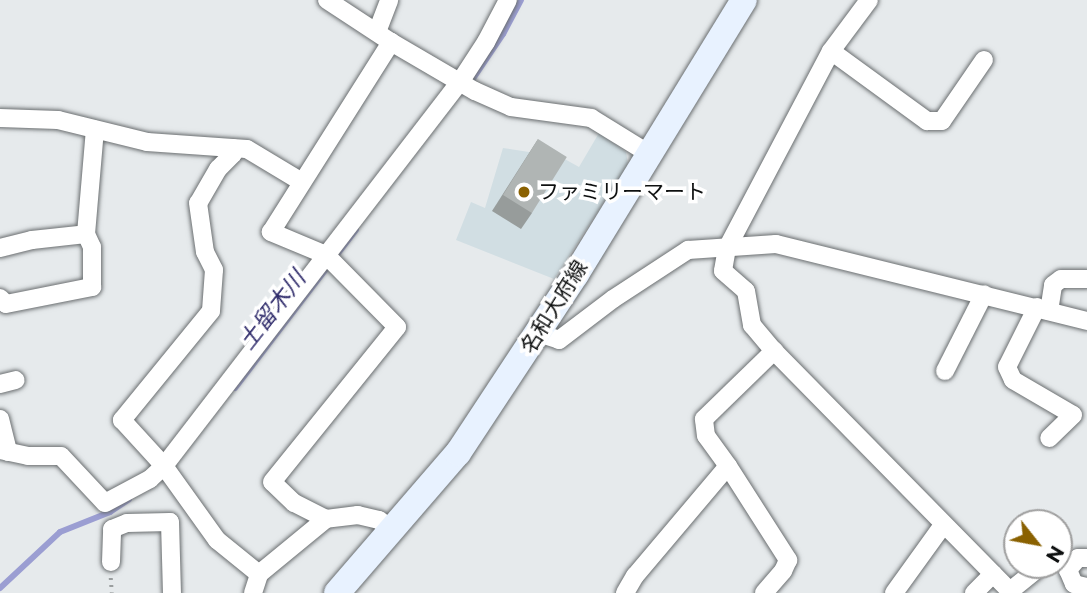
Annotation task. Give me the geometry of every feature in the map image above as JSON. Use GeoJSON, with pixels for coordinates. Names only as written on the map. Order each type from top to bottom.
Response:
{"type":"FeatureCollection","features":[{"type":"Feature","properties":{"kind":"main road","name":"名和大府線"},"geometry":{"type":"LineString","coordinates":[[337,593],[458,453],[538,333],[744,0]]}},
{"type":"Feature","properties":{"kind":"street"},"geometry":{"type":"LineString","coordinates":[[327,0],[466,86],[511,107],[591,118],[648,153]]}},
{"type":"Feature","properties":{"kind":"street"},"geometry":{"type":"LineString","coordinates":[[326,519],[293,503],[272,482],[397,327],[331,261],[271,232],[384,37],[390,0]]}},
{"type":"Feature","properties":{"kind":"street"},"geometry":{"type":"LineString","coordinates":[[0,419],[4,451],[61,456],[105,503],[150,478],[164,466],[331,261],[466,86],[508,0]]}},
{"type":"Feature","properties":{"kind":"street"},"geometry":{"type":"LineString","coordinates":[[869,0],[831,51],[727,248],[723,271],[746,291],[752,324],[774,351],[943,525],[1011,592],[1026,579]]}},
{"type":"Feature","properties":{"kind":"street"},"geometry":{"type":"LineString","coordinates":[[831,51],[927,121],[942,121],[984,60]]}},
{"type":"Feature","properties":{"kind":"street"},"geometry":{"type":"LineString","coordinates":[[0,118],[58,120],[147,142],[247,149],[302,182]]}},
{"type":"Feature","properties":{"kind":"street"},"geometry":{"type":"LineString","coordinates":[[0,298],[6,304],[92,287],[92,247],[86,234],[95,129]]}},
{"type":"Feature","properties":{"kind":"street"},"geometry":{"type":"LineString","coordinates":[[233,148],[233,154],[218,169],[198,203],[205,252],[214,270],[211,311],[122,420],[164,466],[217,540],[259,574]]}},
{"type":"Feature","properties":{"kind":"street"},"geometry":{"type":"LineString","coordinates":[[0,248],[32,240],[86,234]]}},
{"type":"Feature","properties":{"kind":"street"},"geometry":{"type":"LineString","coordinates":[[538,333],[559,340],[671,259],[688,250],[776,244],[1087,321]]}},
{"type":"Feature","properties":{"kind":"street"},"geometry":{"type":"LineString","coordinates":[[1049,438],[1073,415],[1013,380],[1007,368],[1043,309],[1053,285],[1061,279],[1087,279]]}},
{"type":"Feature","properties":{"kind":"street"},"geometry":{"type":"LineString","coordinates":[[945,372],[984,294]]}},
{"type":"Feature","properties":{"kind":"street"},"geometry":{"type":"LineString","coordinates":[[764,593],[788,560],[706,436],[704,419],[774,351]]}},
{"type":"Feature","properties":{"kind":"street"},"geometry":{"type":"LineString","coordinates":[[625,593],[635,576],[728,466]]}},
{"type":"Feature","properties":{"kind":"street"},"geometry":{"type":"LineString","coordinates":[[253,593],[259,574],[326,519],[358,515],[379,520],[391,529]]}},
{"type":"Feature","properties":{"kind":"street"},"geometry":{"type":"LineString","coordinates":[[111,562],[112,529],[127,523],[170,522],[172,593]]}},
{"type":"Feature","properties":{"kind":"street"},"geometry":{"type":"LineString","coordinates":[[894,593],[943,525]]}},
{"type":"Feature","properties":{"kind":"street"},"geometry":{"type":"LineString","coordinates":[[974,593],[993,574]]}},
{"type":"Feature","properties":{"kind":"street"},"geometry":{"type":"LineString","coordinates":[[1070,579],[1079,587],[1087,587]]}},
{"type":"Feature","properties":{"kind":"shaded area"},"geometry":{"type":"Polygon","coordinates":[[[599,133],[626,152],[628,165],[554,279],[456,240],[471,202],[485,208],[503,148],[561,157],[579,167],[599,133]]]}},
{"type":"Feature","properties":{"kind":"building","name":"ファミリーマート"},"geometry":{"type":"Polygon","coordinates":[[[538,139],[567,157],[532,213],[503,195],[538,139]]]}},
{"type":"Feature","properties":{"kind":"waterway","name":"土留木川"},"geometry":{"type":"LineString","coordinates":[[468,86],[503,34],[521,0]]}},
{"type":"Feature","properties":{"kind":"waterway","name":"土留木川"},"geometry":{"type":"LineString","coordinates":[[235,388],[356,230]]}},
{"type":"Feature","properties":{"kind":"waterway","name":"土留木川"},"geometry":{"type":"LineString","coordinates":[[0,588],[60,532],[110,512],[129,499]]}},
{"type":"Feature","properties":{"kind":"place","name":"ファミリーマート"},"geometry":{"type":"Point","coordinates":[524,192]}}]}
